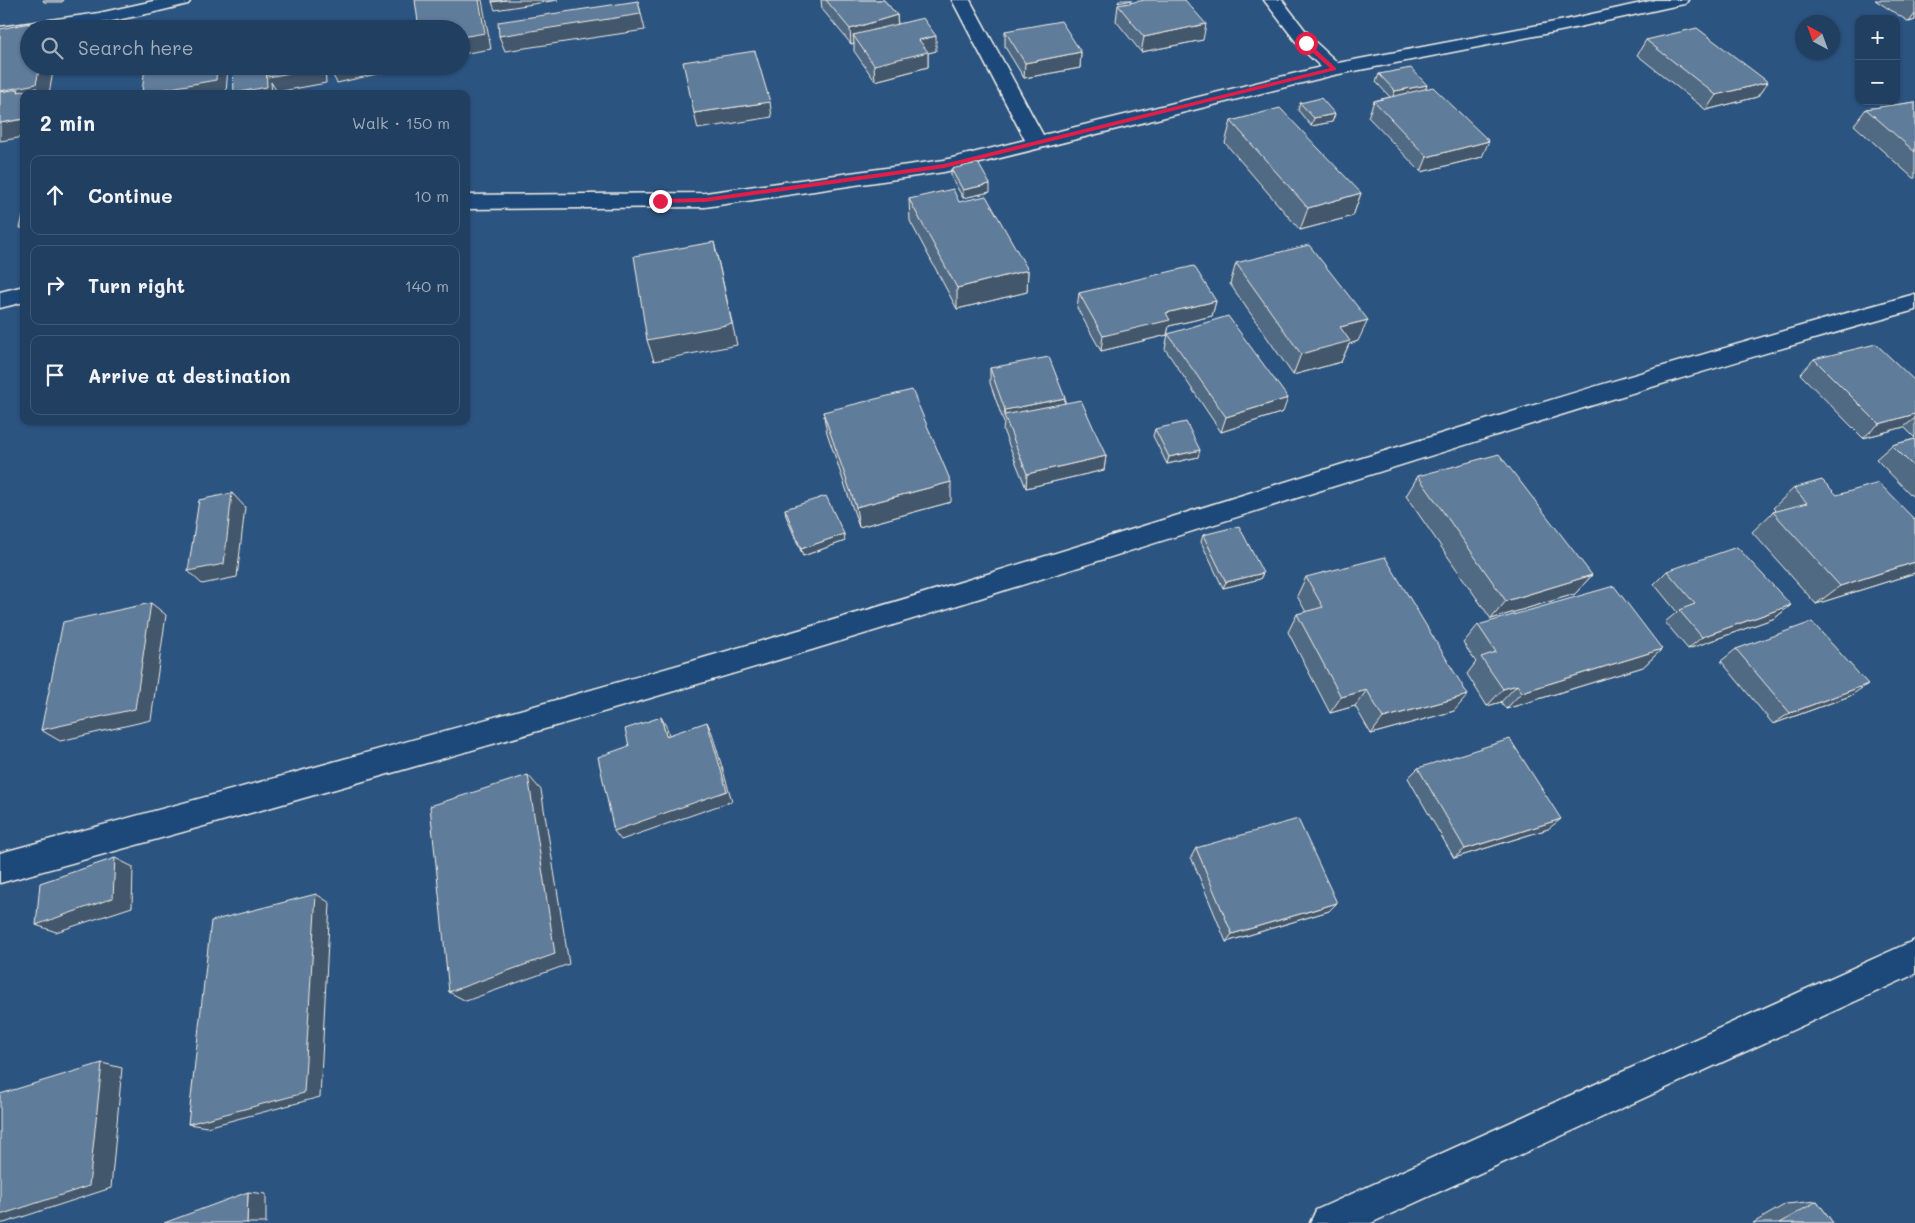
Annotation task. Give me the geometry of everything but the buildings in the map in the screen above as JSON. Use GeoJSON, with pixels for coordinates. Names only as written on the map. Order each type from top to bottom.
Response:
{"type":"FeatureCollection","features":[{"type":"Feature","properties":{"kind":"street"},"geometry":{"type":"LineString","coordinates":[[85,20],[182,0]]}},
{"type":"Feature","properties":{"kind":"street"},"geometry":{"type":"LineString","coordinates":[[961,0],[1037,143]]}},
{"type":"Feature","properties":{"kind":"street"},"geometry":{"type":"LineString","coordinates":[[1272,0],[1306,43],[1334,69]]}},
{"type":"Feature","properties":{"kind":"street"},"geometry":{"type":"LineString","coordinates":[[470,202],[705,200],[944,166],[1334,69],[1565,25],[1679,0]]}},
{"type":"Feature","properties":{"kind":"street"},"geometry":{"type":"LineString","coordinates":[[0,32],[20,29]]}},
{"type":"Feature","properties":{"kind":"street"},"geometry":{"type":"LineString","coordinates":[[0,300],[20,295]]}},
{"type":"Feature","properties":{"kind":"street"},"geometry":{"type":"LineString","coordinates":[[0,868],[428,750],[991,583],[1401,454],[1915,302]]}},
{"type":"Feature","properties":{"kind":"street"},"geometry":{"type":"LineString","coordinates":[[1329,1223],[1915,958]]}},
{"type":"Feature","properties":{"kind":"route"},"geometry":{"type":"LineString","coordinates":[[660,201],[705,200],[944,166],[1334,69],[1306,43]]}}]}
